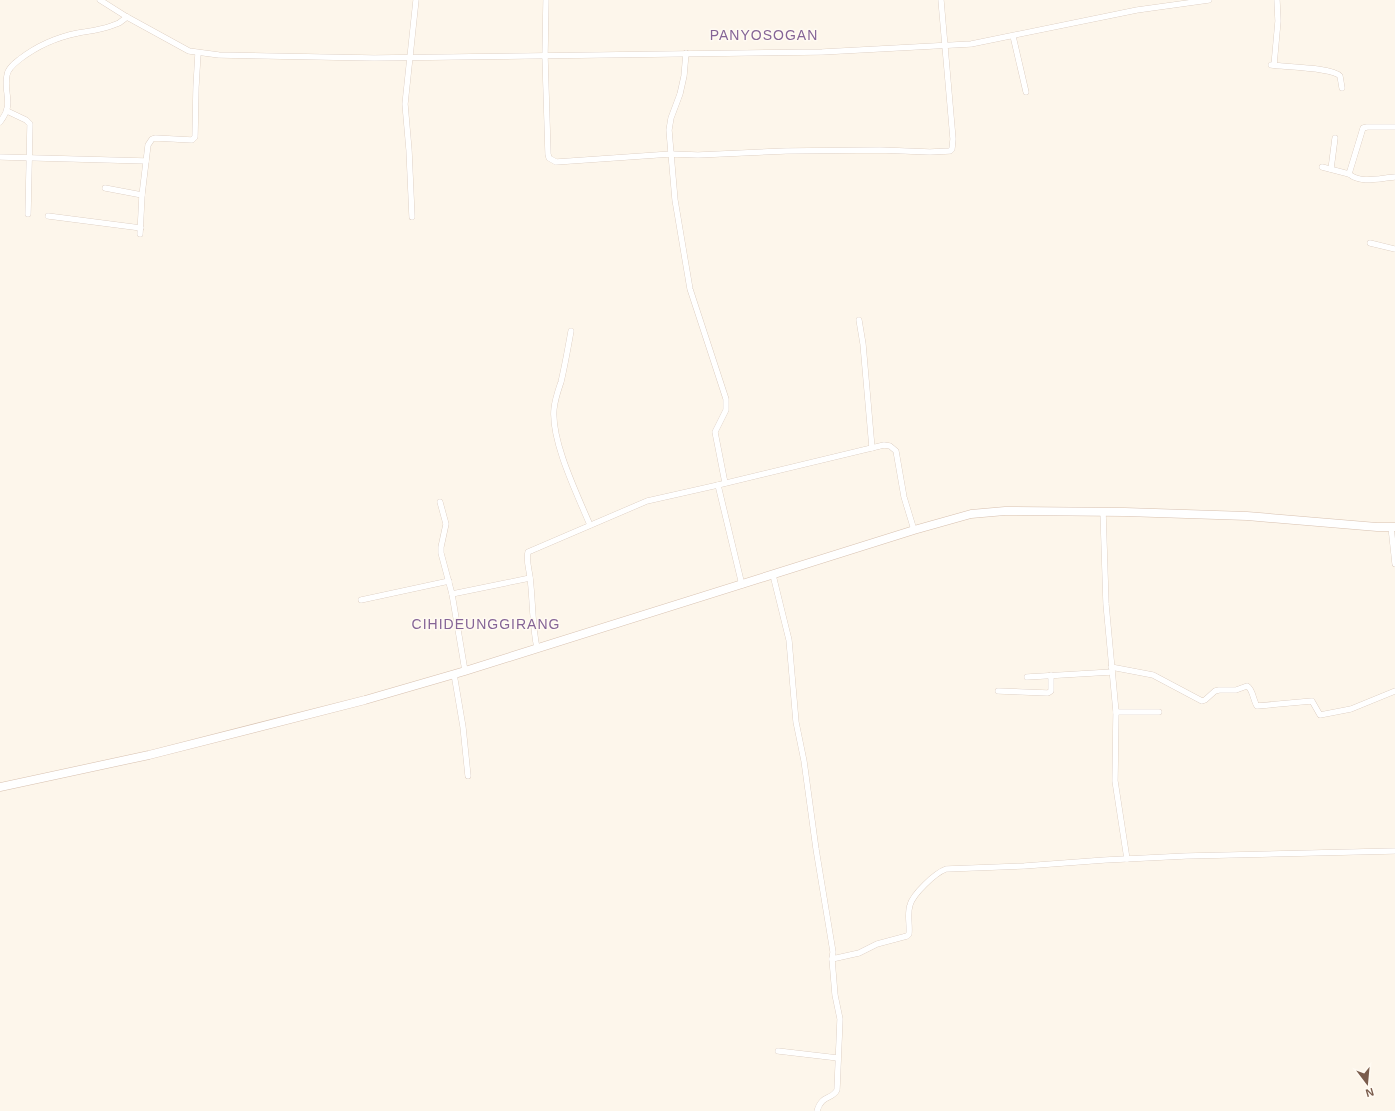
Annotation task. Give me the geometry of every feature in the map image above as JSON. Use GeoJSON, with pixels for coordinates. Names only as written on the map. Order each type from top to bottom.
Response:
{"type":"FeatureCollection","features":[{"type":"Feature","properties":{"kind":"main road"},"geometry":{"type":"LineString","coordinates":[[0,787],[149,755],[361,701],[465,671],[914,530],[955,518],[986,512],[1103,511],[1247,516],[1370,527],[1393,527]]}},
{"type":"Feature","properties":{"kind":"street"},"geometry":{"type":"LineString","coordinates":[[100,0],[126,17],[189,51],[198,53],[226,55],[374,58],[822,52],[946,46],[971,44],[1137,10],[1209,0]]}},
{"type":"Feature","properties":{"kind":"street"},"geometry":{"type":"LineString","coordinates":[[412,217],[405,104],[416,0]]}},
{"type":"Feature","properties":{"kind":"street"},"geometry":{"type":"LineString","coordinates":[[546,0],[545,56],[548,154],[552,160],[564,161],[671,154],[698,155],[786,151],[950,151],[952,149],[953,139],[941,0]]}},
{"type":"Feature","properties":{"kind":"street"},"geometry":{"type":"LineString","coordinates":[[1277,0],[1278,21],[1272,65],[1315,68],[1336,73],[1340,76],[1342,88]]}},
{"type":"Feature","properties":{"kind":"street"},"geometry":{"type":"LineString","coordinates":[[0,122],[7,111],[8,102],[6,77],[14,64],[26,54],[60,38],[105,28],[119,23],[126,17]]}},
{"type":"Feature","properties":{"kind":"street"},"geometry":{"type":"LineString","coordinates":[[1013,36],[1026,92]]}},
{"type":"Feature","properties":{"kind":"street"},"geometry":{"type":"LineString","coordinates":[[48,216],[140,231],[142,195],[148,145],[152,139],[156,138],[192,140],[195,137],[198,53]]}},
{"type":"Feature","properties":{"kind":"street"},"geometry":{"type":"LineString","coordinates":[[686,54],[684,76],[680,94],[671,118],[669,130],[671,154],[676,204],[690,289],[726,399],[726,410],[715,432],[725,484]]}},
{"type":"Feature","properties":{"kind":"street"},"geometry":{"type":"LineString","coordinates":[[7,111],[26,120],[30,124],[28,214]]}},
{"type":"Feature","properties":{"kind":"street"},"geometry":{"type":"LineString","coordinates":[[1349,174],[1363,128],[1395,127]]}},
{"type":"Feature","properties":{"kind":"street"},"geometry":{"type":"LineString","coordinates":[[1331,170],[1335,138]]}},
{"type":"Feature","properties":{"kind":"street"},"geometry":{"type":"LineString","coordinates":[[0,157],[146,161]]}},
{"type":"Feature","properties":{"kind":"street"},"geometry":{"type":"LineString","coordinates":[[1322,167],[1349,174],[1354,178],[1364,180],[1395,177]]}},
{"type":"Feature","properties":{"kind":"street"},"geometry":{"type":"LineString","coordinates":[[106,188],[142,195]]}},
{"type":"Feature","properties":{"kind":"street"},"geometry":{"type":"LineString","coordinates":[[1370,243],[1395,249]]}},
{"type":"Feature","properties":{"kind":"street"},"geometry":{"type":"LineString","coordinates":[[859,320],[863,344],[872,448]]}},
{"type":"Feature","properties":{"kind":"street"},"geometry":{"type":"LineString","coordinates":[[571,331],[554,410],[554,421],[562,455],[590,525]]}},
{"type":"Feature","properties":{"kind":"street"},"geometry":{"type":"LineString","coordinates":[[537,648],[534,632],[527,556],[528,552],[647,501],[718,486],[884,445],[890,446],[896,450],[904,497],[914,530]]}},
{"type":"Feature","properties":{"kind":"street"},"geometry":{"type":"LineString","coordinates":[[718,486],[742,585]]}},
{"type":"Feature","properties":{"kind":"street"},"geometry":{"type":"LineString","coordinates":[[440,502],[446,524],[440,547],[452,594],[465,671]]}},
{"type":"Feature","properties":{"kind":"street"},"geometry":{"type":"LineString","coordinates":[[1103,511],[1106,604],[1116,712],[1115,781],[1127,859]]}},
{"type":"Feature","properties":{"kind":"street"},"geometry":{"type":"LineString","coordinates":[[1393,527],[1395,564]]}},
{"type":"Feature","properties":{"kind":"street"},"geometry":{"type":"LineString","coordinates":[[773,575],[789,640],[796,722],[812,808],[816,849],[833,952],[832,959],[835,995],[840,1019],[837,1090],[835,1094],[822,1101],[817,1111]]}},
{"type":"Feature","properties":{"kind":"street"},"geometry":{"type":"LineString","coordinates":[[452,594],[530,578]]}},
{"type":"Feature","properties":{"kind":"street"},"geometry":{"type":"LineString","coordinates":[[361,600],[449,581]]}},
{"type":"Feature","properties":{"kind":"street"},"geometry":{"type":"LineString","coordinates":[[1027,676],[1112,670],[1153,675],[1202,701],[1214,691],[1236,690],[1247,686],[1250,688],[1257,706],[1312,701],[1320,715],[1350,709],[1395,691]]}},
{"type":"Feature","properties":{"kind":"street"},"geometry":{"type":"LineString","coordinates":[[454,674],[463,727],[468,776]]}},
{"type":"Feature","properties":{"kind":"street"},"geometry":{"type":"LineString","coordinates":[[998,691],[1048,693],[1051,691],[1051,675]]}},
{"type":"Feature","properties":{"kind":"street"},"geometry":{"type":"LineString","coordinates":[[1116,712],[1159,712]]}},
{"type":"Feature","properties":{"kind":"street"},"geometry":{"type":"LineString","coordinates":[[832,959],[859,952],[877,944],[907,936],[909,934],[910,905],[913,898],[933,876],[946,869],[1024,866],[1127,859],[1395,851]]}},
{"type":"Feature","properties":{"kind":"street"},"geometry":{"type":"LineString","coordinates":[[778,1052],[838,1058]]}},
{"type":"Feature","properties":{"kind":"district","name":"PANYOSOGAN"},"geometry":{"type":"Point","coordinates":[764,35]}},
{"type":"Feature","properties":{"kind":"district","name":"CIHIDEUNGGIRANG"},"geometry":{"type":"Point","coordinates":[486,624]}}]}
